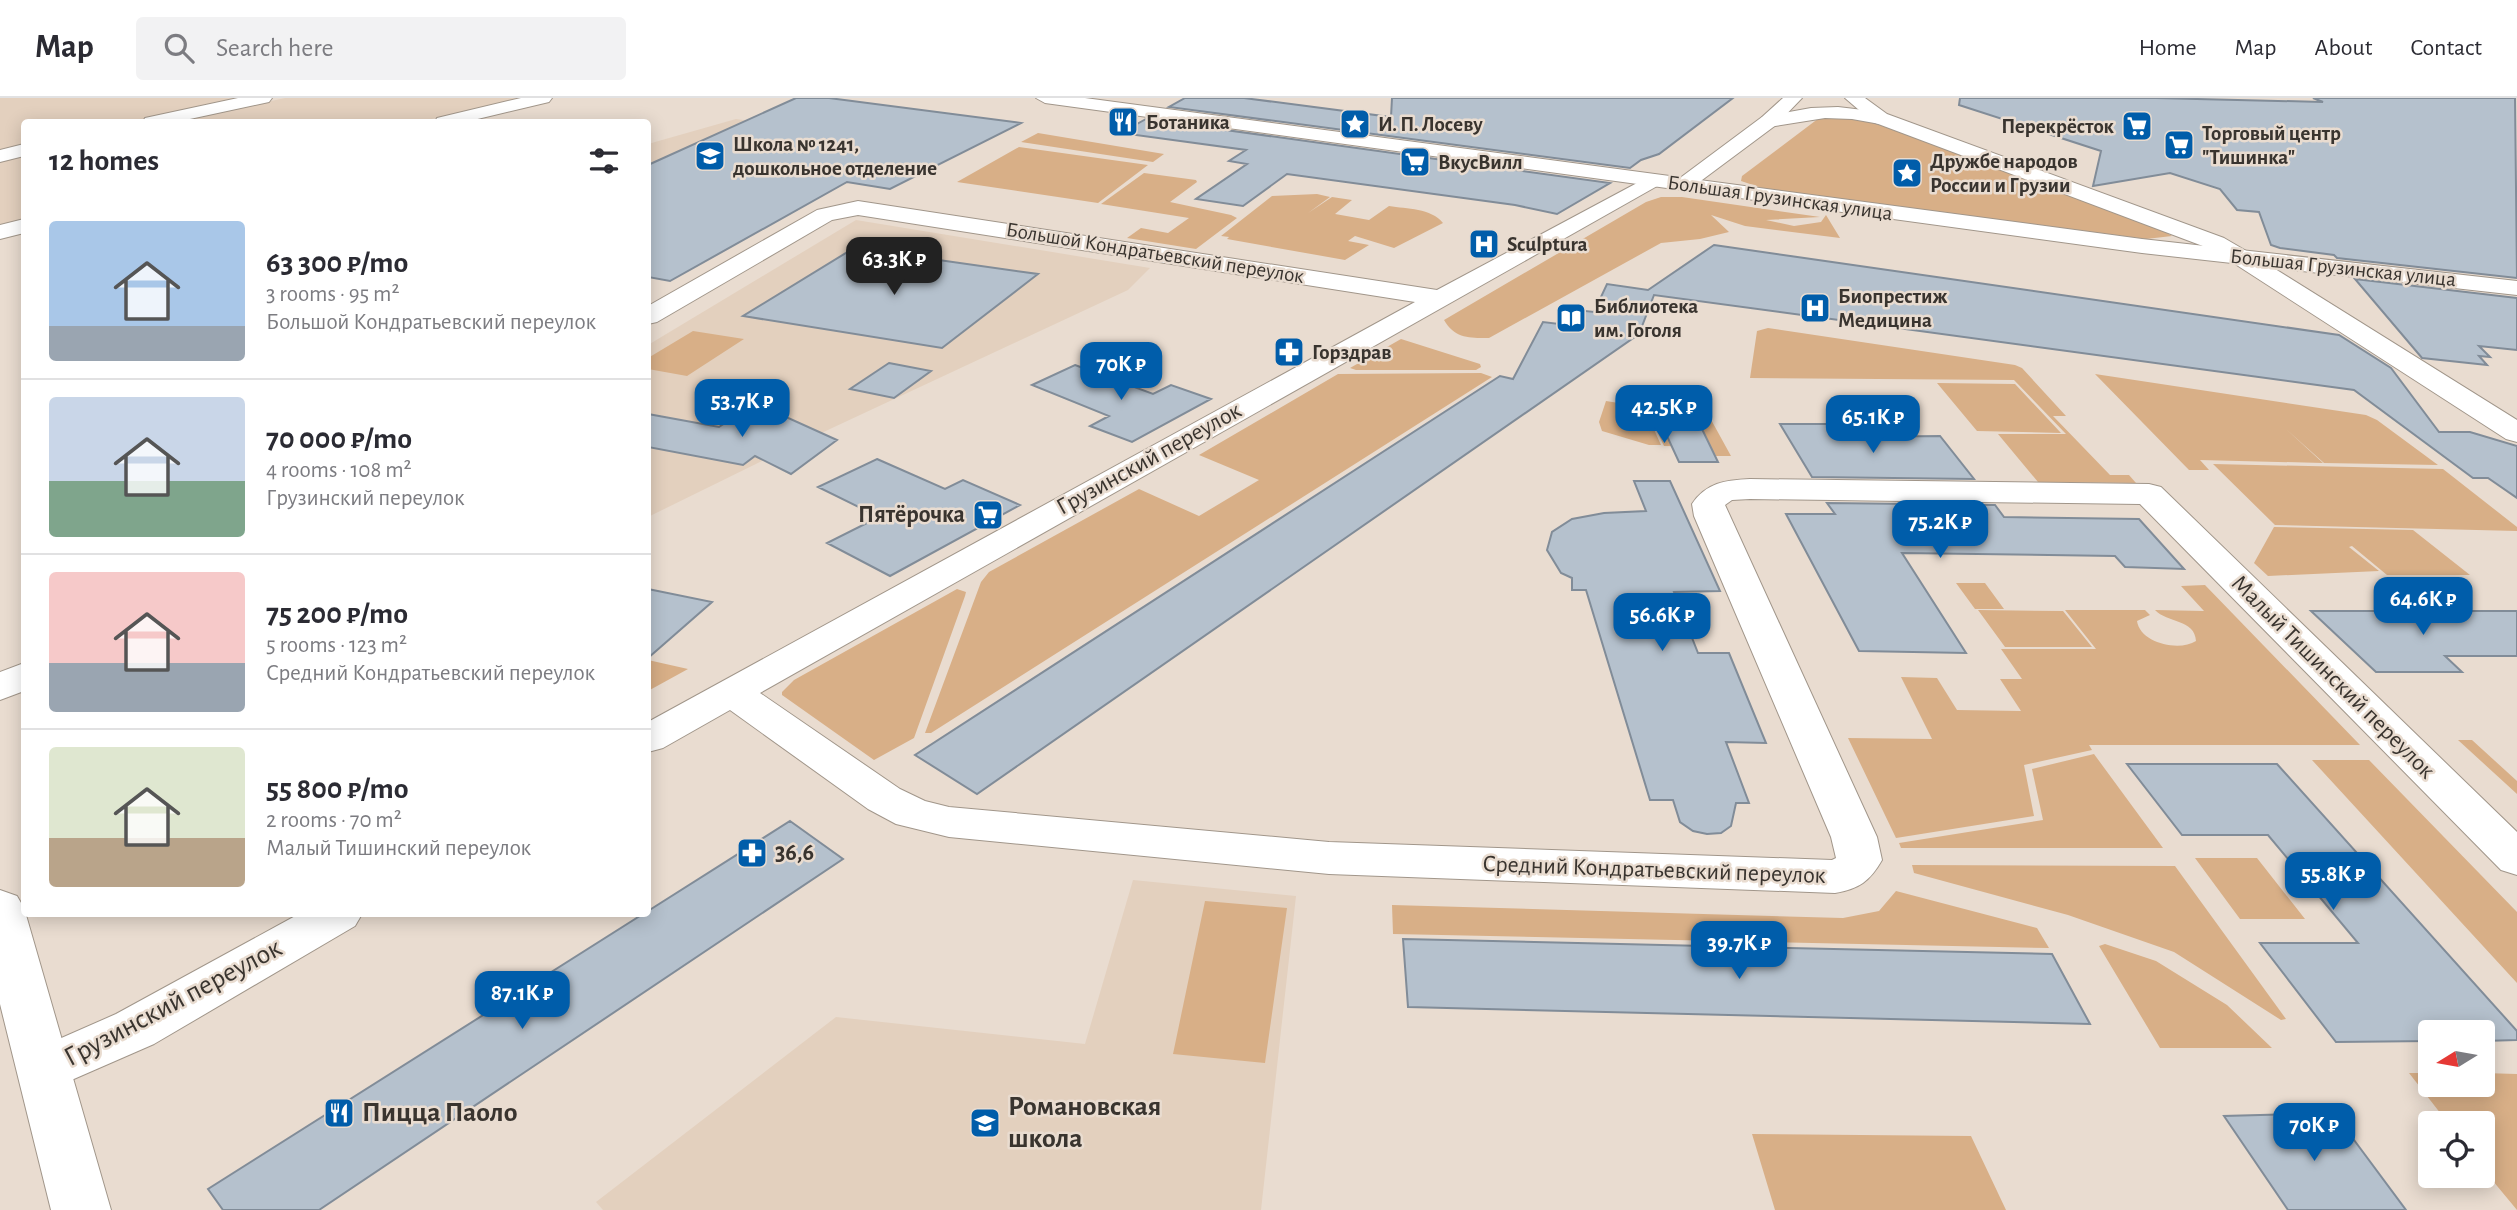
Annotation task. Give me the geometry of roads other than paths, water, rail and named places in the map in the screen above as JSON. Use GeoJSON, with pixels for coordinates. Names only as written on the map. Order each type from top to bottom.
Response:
{"type":"FeatureCollection","features":[{"type":"Feature","properties":{"kind":"street"},"geometry":{"type":"LineString","coordinates":[[166,119],[263,98]]}},
{"type":"Feature","properties":{"kind":"street"},"geometry":{"type":"LineString","coordinates":[[456,119],[543,98]]}},
{"type":"Feature","properties":{"kind":"street","name":"Большая Грузинская улица"},"geometry":{"type":"LineString","coordinates":[[1045,98],[1652,181],[2240,257],[2517,288]]}},
{"type":"Feature","properties":{"kind":"street"},"geometry":{"type":"LineString","coordinates":[[1683,185],[1769,121],[1793,98]]}},
{"type":"Feature","properties":{"kind":"street"},"geometry":{"type":"LineString","coordinates":[[1854,98],[1880,118]]}},
{"type":"Feature","properties":{"kind":"street"},"geometry":{"type":"LineString","coordinates":[[1769,121],[1825,111],[1880,118],[2203,237],[2240,257],[2506,426]]}},
{"type":"Feature","properties":{"kind":"street"},"geometry":{"type":"LineString","coordinates":[[0,156],[21,151]]}},
{"type":"Feature","properties":{"kind":"street","name":"Грузинский переулок"},"geometry":{"type":"LineString","coordinates":[[651,737],[1652,181]]}},
{"type":"Feature","properties":{"kind":"street","name":"Большой Кондратьевский переулок"},"geometry":{"type":"LineString","coordinates":[[651,314],[825,215],[858,208],[1439,298]]}},
{"type":"Feature","properties":{"kind":"street"},"geometry":{"type":"LineString","coordinates":[[0,232],[21,227]]}},
{"type":"Feature","properties":{"kind":"street","name":"Средний Кондратьевский переулок"},"geometry":{"type":"LineString","coordinates":[[731,692],[884,799],[912,813],[949,821],[1329,858],[1823,878],[1841,876],[1853,871],[1859,860],[1854,838],[1711,516],[1707,504],[1712,496],[1727,490],[1750,489],[2149,494]]}},
{"type":"Feature","properties":{"kind":"street","name":"Малый Тишинский переулок"},"geometry":{"type":"LineString","coordinates":[[2149,494],[2517,859]]}},
{"type":"Feature","properties":{"kind":"street"},"geometry":{"type":"LineString","coordinates":[[0,688],[21,677]]}},
{"type":"Feature","properties":{"kind":"street"},"geometry":{"type":"LineString","coordinates":[[0,908],[81,1210]]}},
{"type":"Feature","properties":{"kind":"street","name":"Грузинский переулок"},"geometry":{"type":"LineString","coordinates":[[44,1070],[135,1029],[333,917]]}},
{"type":"Feature","properties":{"kind":"place","name":"Ботаника"},"geometry":{"type":"Point","coordinates":[1123,122]}},
{"type":"Feature","properties":{"kind":"place","name":"И. П. Лосеву"},"geometry":{"type":"Point","coordinates":[1355,124]}},
{"type":"Feature","properties":{"kind":"place","name":"Перекрёсток"},"geometry":{"type":"Point","coordinates":[2137,126]}},
{"type":"Feature","properties":{"kind":"place","name":"Торговый центр \"Тишинка\""},"geometry":{"type":"Point","coordinates":[2179,145]}},
{"type":"Feature","properties":{"kind":"place","name":"Школа № 1241, дошкольное отделение"},"geometry":{"type":"Point","coordinates":[710,156]}},
{"type":"Feature","properties":{"kind":"place","name":"ВкусВилл"},"geometry":{"type":"Point","coordinates":[1415,162]}},
{"type":"Feature","properties":{"kind":"place","name":"Дружбе народов России и Грузии"},"geometry":{"type":"Point","coordinates":[1907,173]}},
{"type":"Feature","properties":{"kind":"place","name":"Sculptura"},"geometry":{"type":"Point","coordinates":[1484,244]}},
{"type":"Feature","properties":{"kind":"place","name":"Биопрестиж Медицина"},"geometry":{"type":"Point","coordinates":[1815,308]}},
{"type":"Feature","properties":{"kind":"place","name":"Библиотека им. Гоголя"},"geometry":{"type":"Point","coordinates":[1571,318]}},
{"type":"Feature","properties":{"kind":"place","name":"Горздрав"},"geometry":{"type":"Point","coordinates":[1289,352]}},
{"type":"Feature","properties":{"kind":"place","name":"Пятёрочка"},"geometry":{"type":"Point","coordinates":[988,515]}},
{"type":"Feature","properties":{"kind":"place","name":"36,6"},"geometry":{"type":"Point","coordinates":[752,853]}},
{"type":"Feature","properties":{"kind":"place","name":"Пицца Паоло"},"geometry":{"type":"Point","coordinates":[339,1113]}},
{"type":"Feature","properties":{"kind":"place","name":"Романовская школа"},"geometry":{"type":"Point","coordinates":[985,1123]}}]}
